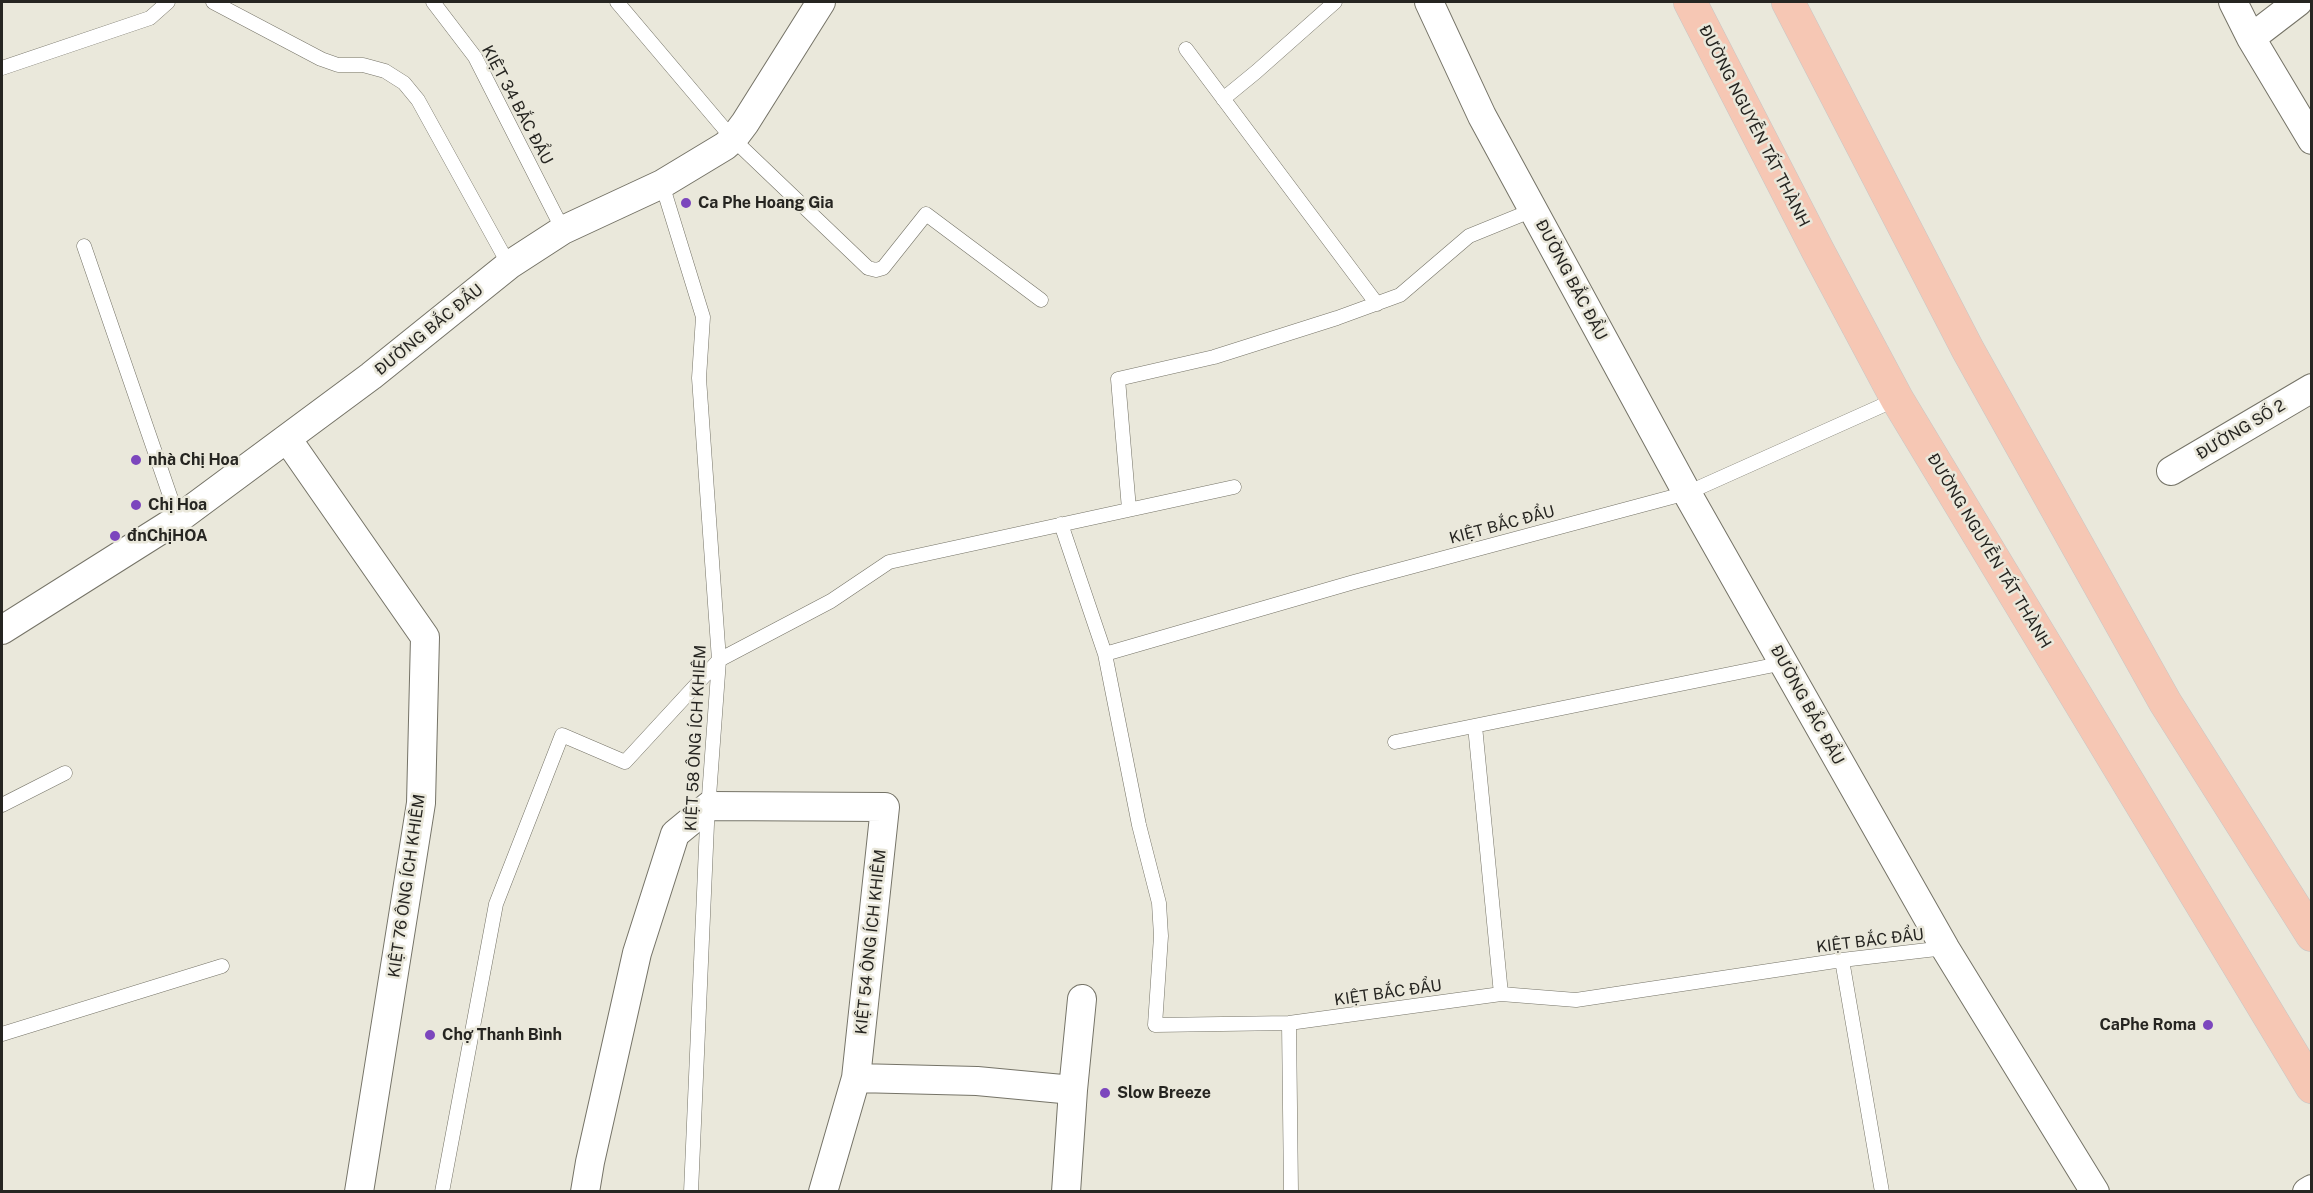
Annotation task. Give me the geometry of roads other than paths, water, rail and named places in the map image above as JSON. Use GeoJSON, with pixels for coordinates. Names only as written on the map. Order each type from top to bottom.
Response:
{"type":"FeatureCollection","features":[{"type":"Feature","properties":{"kind":"main road","name":"ĐƯỜNG NGUYỄN TẤT THÀNH"},"geometry":{"type":"LineString","coordinates":[[1690,2],[1897,399],[2312,1087]]}},
{"type":"Feature","properties":{"kind":"main road"},"geometry":{"type":"LineString","coordinates":[[1788,2],[1973,360],[2165,702],[2312,935]]}},
{"type":"Feature","properties":{"kind":"street","name":"ĐƯỜNG BẮC ĐẨU"},"geometry":{"type":"LineString","coordinates":[[2,630],[178,519],[288,440],[509,265],[563,230],[662,184],[733,139],[821,2]]}},
{"type":"Feature","properties":{"kind":"street","name":"ĐƯỜNG BẮC ĐẨU"},"geometry":{"type":"LineString","coordinates":[[1429,2],[1482,116],[1687,493],[1945,948],[2095,1191]]}},
{"type":"Feature","properties":{"kind":"street"},"geometry":{"type":"LineString","coordinates":[[2233,2],[2251,38],[2312,140]]}},
{"type":"Feature","properties":{"kind":"street"},"geometry":{"type":"LineString","coordinates":[[2251,38],[2298,2]]}},
{"type":"Feature","properties":{"kind":"street","name":"ĐƯỜNG SỐ 2"},"geometry":{"type":"LineString","coordinates":[[2171,471],[2312,388]]}},
{"type":"Feature","properties":{"kind":"street","name":"KIỆT 76 ÔNG ÍCH KHIÊM"},"geometry":{"type":"LineString","coordinates":[[288,440],[425,637],[422,803],[359,1191]]}},
{"type":"Feature","properties":{"kind":"street"},"geometry":{"type":"LineString","coordinates":[[585,1191],[592,1150],[637,953],[675,834],[709,806]]}},
{"type":"Feature","properties":{"kind":"street","name":"KIỆT 54 ÔNG ÍCH KHIÊM"},"geometry":{"type":"LineString","coordinates":[[709,806],[885,807],[856,1078],[823,1191]]}},
{"type":"Feature","properties":{"kind":"street"},"geometry":{"type":"LineString","coordinates":[[1066,1191],[1082,999]]}},
{"type":"Feature","properties":{"kind":"street"},"geometry":{"type":"LineString","coordinates":[[856,1078],[976,1082],[1073,1090]]}},
{"type":"Feature","properties":{"kind":"street"},"geometry":{"type":"LineString","coordinates":[[2307,1191],[2312,1189]]}},
{"type":"Feature","properties":{"kind":"lane"},"geometry":{"type":"LineString","coordinates":[[2,68],[150,18],[168,2]]}},
{"type":"Feature","properties":{"kind":"lane"},"geometry":{"type":"LineString","coordinates":[[213,2],[321,59],[338,65],[363,65],[385,71],[404,83],[418,100],[509,265]]}},
{"type":"Feature","properties":{"kind":"lane","name":"KIỆT 34 BẮC ĐẨU"},"geometry":{"type":"LineString","coordinates":[[433,2],[475,57],[563,230]]}},
{"type":"Feature","properties":{"kind":"lane"},"geometry":{"type":"LineString","coordinates":[[616,2],[733,139],[868,268],[876,270],[883,268],[926,214],[1041,300]]}},
{"type":"Feature","properties":{"kind":"lane"},"geometry":{"type":"LineString","coordinates":[[1223,99],[1335,2]]}},
{"type":"Feature","properties":{"kind":"lane"},"geometry":{"type":"LineString","coordinates":[[1186,49],[1377,304]]}},
{"type":"Feature","properties":{"kind":"lane","name":"KIỆT 58 ÔNG ÍCH KHIÊM"},"geometry":{"type":"LineString","coordinates":[[662,184],[703,317],[699,378],[719,660],[709,806],[691,1191]]}},
{"type":"Feature","properties":{"kind":"lane","name":"ĐƯỜNG BẮC ĐẨU"},"geometry":{"type":"LineString","coordinates":[[1129,510],[1118,379],[1214,357],[1401,295],[1469,236],[1533,210]]}},
{"type":"Feature","properties":{"kind":"lane"},"geometry":{"type":"LineString","coordinates":[[84,246],[178,519]]}},
{"type":"Feature","properties":{"kind":"lane","name":"KIỆT BẮC ĐẨU"},"geometry":{"type":"LineString","coordinates":[[1897,399],[1687,493],[1354,582],[1105,654],[1139,825],[1159,903],[1161,936],[1155,1025],[1289,1023],[1501,994],[1576,1000],[1842,960],[1945,948]]}},
{"type":"Feature","properties":{"kind":"lane"},"geometry":{"type":"LineString","coordinates":[[442,1191],[496,904],[562,735],[625,762],[719,660],[831,601],[889,562],[1234,487]]}},
{"type":"Feature","properties":{"kind":"lane"},"geometry":{"type":"LineString","coordinates":[[1061,524],[1105,654]]}},
{"type":"Feature","properties":{"kind":"lane"},"geometry":{"type":"LineString","coordinates":[[1395,742],[1784,663]]}},
{"type":"Feature","properties":{"kind":"lane"},"geometry":{"type":"LineString","coordinates":[[1475,726],[1501,994]]}},
{"type":"Feature","properties":{"kind":"lane"},"geometry":{"type":"LineString","coordinates":[[2,805],[65,773]]}},
{"type":"Feature","properties":{"kind":"lane"},"geometry":{"type":"LineString","coordinates":[[1842,960],[1882,1191]]}},
{"type":"Feature","properties":{"kind":"lane"},"geometry":{"type":"LineString","coordinates":[[2,1034],[222,966]]}},
{"type":"Feature","properties":{"kind":"lane"},"geometry":{"type":"LineString","coordinates":[[1289,1023],[1291,1191]]}},
{"type":"Feature","properties":{"kind":"place","name":"Ca Phe Hoang Gia"},"geometry":{"type":"Point","coordinates":[686,203]}},
{"type":"Feature","properties":{"kind":"place","name":"nhà Chị Hoa"},"geometry":{"type":"Point","coordinates":[136,460]}},
{"type":"Feature","properties":{"kind":"place","name":"Chị Hoa"},"geometry":{"type":"Point","coordinates":[136,505]}},
{"type":"Feature","properties":{"kind":"place","name":"đnChịHOA"},"geometry":{"type":"Point","coordinates":[115,536]}},
{"type":"Feature","properties":{"kind":"place","name":"CaPhe Roma"},"geometry":{"type":"Point","coordinates":[2208,1025]}},
{"type":"Feature","properties":{"kind":"place","name":"Chợ Thanh Bình"},"geometry":{"type":"Point","coordinates":[430,1035]}},
{"type":"Feature","properties":{"kind":"place","name":"Slow Breeze"},"geometry":{"type":"Point","coordinates":[1105,1093]}}]}
